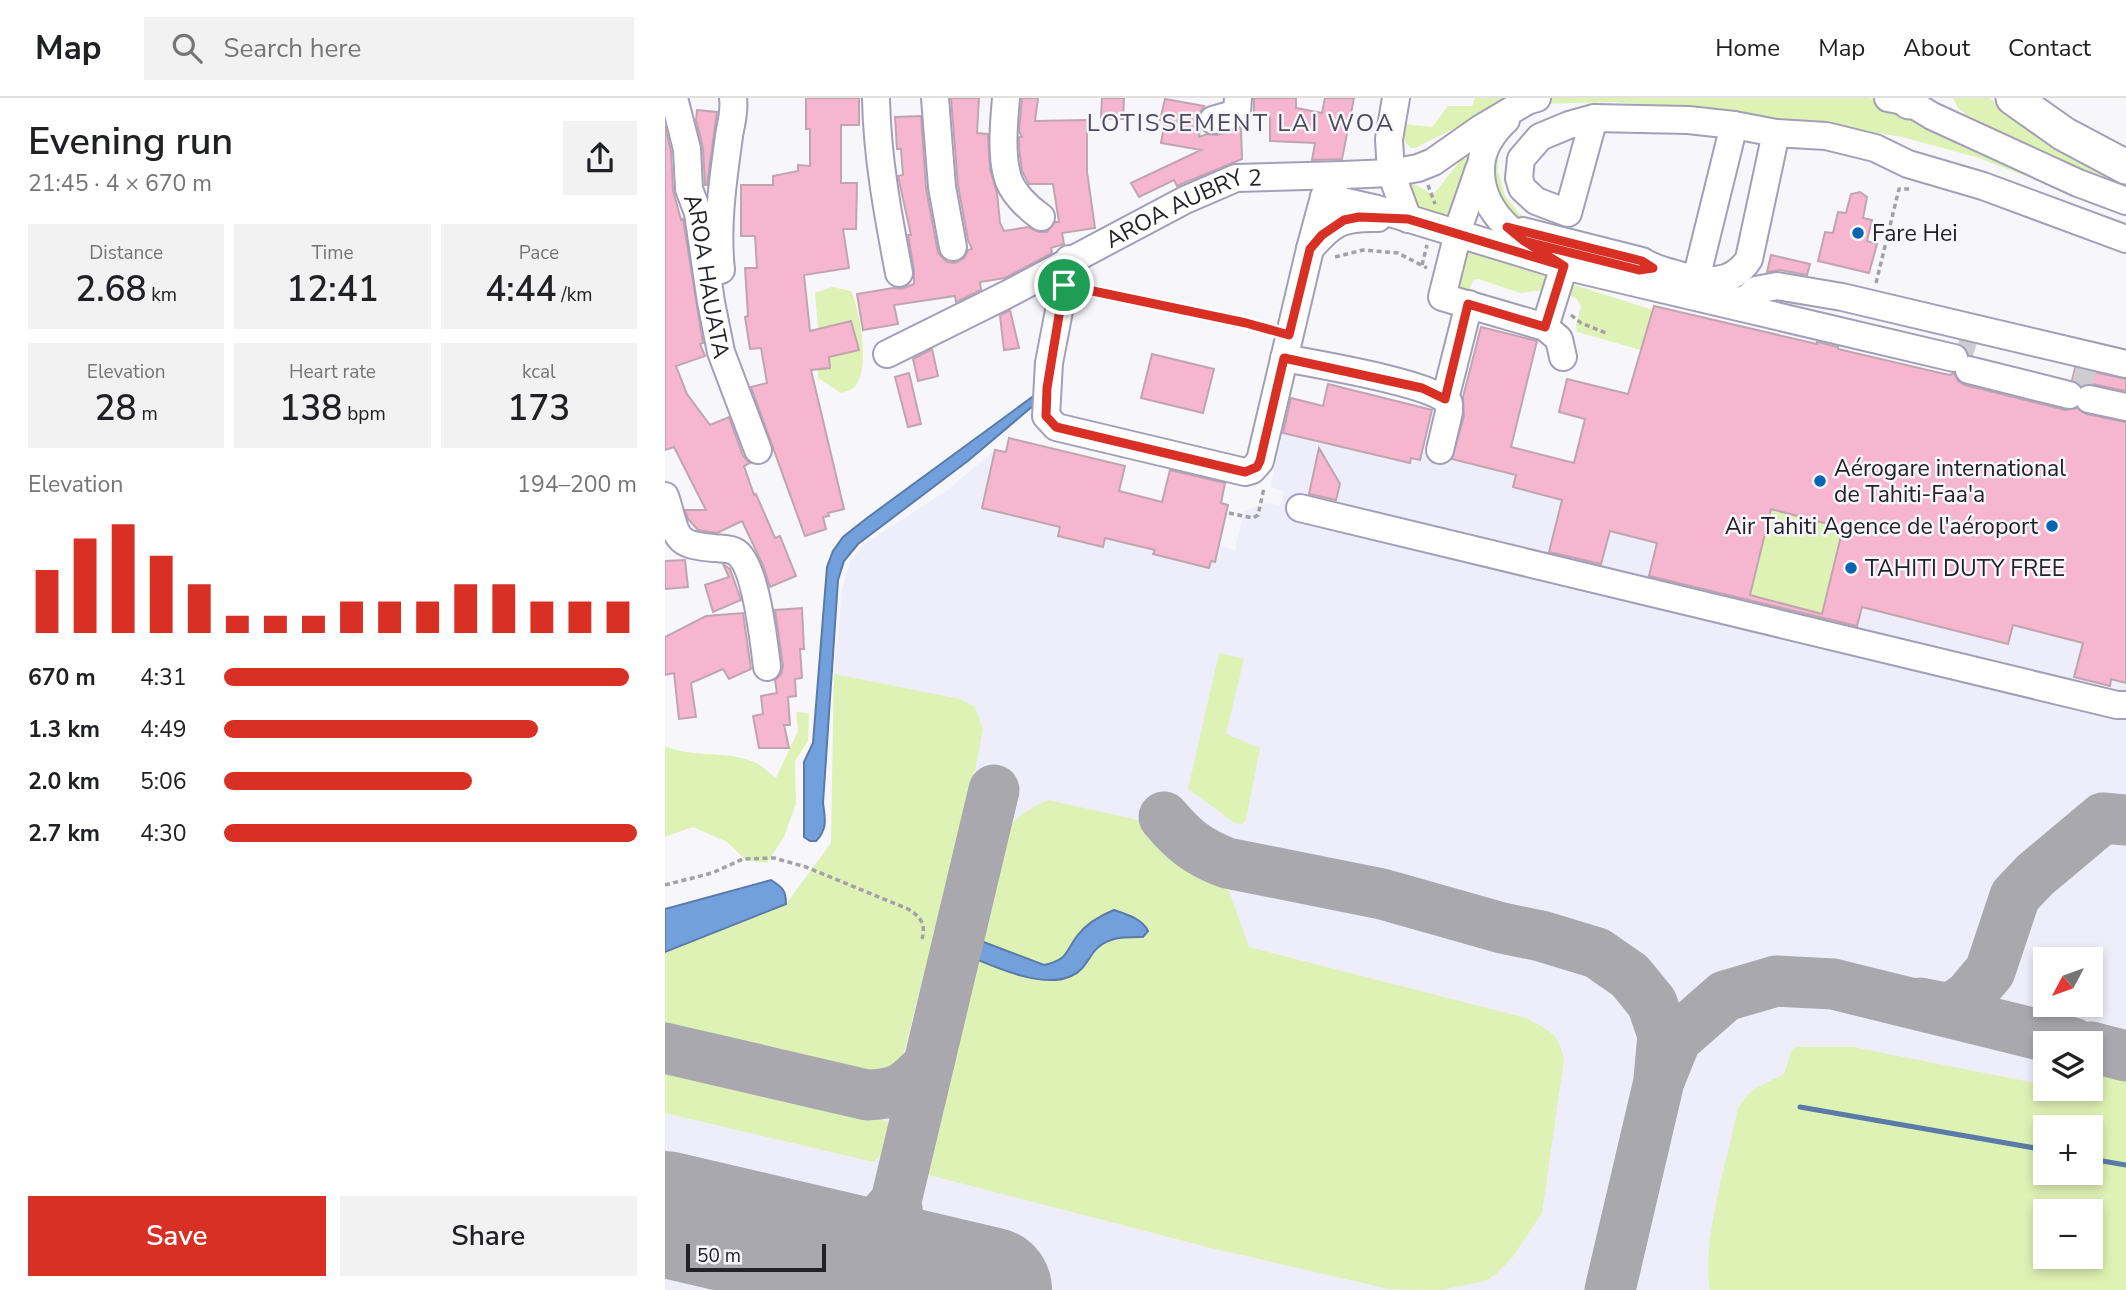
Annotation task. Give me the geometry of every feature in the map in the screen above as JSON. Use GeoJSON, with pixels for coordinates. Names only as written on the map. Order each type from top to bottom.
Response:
{"type":"FeatureCollection","features":[{"type":"Feature","properties":{"kind":"main road"},"geometry":{"type":"LineString","coordinates":[[2013,98],[2064,134],[2126,167]]}},
{"type":"Feature","properties":{"kind":"main road"},"geometry":{"type":"LineString","coordinates":[[2043,98],[2091,130],[2126,146]]}},
{"type":"Feature","properties":{"kind":"street","name":"AROA HAUATA"},"geometry":{"type":"LineString","coordinates":[[674,98],[687,149],[689,189],[698,213],[711,302],[722,352],[758,450]]}},
{"type":"Feature","properties":{"kind":"street"},"geometry":{"type":"LineString","coordinates":[[733,98],[718,246],[726,323],[740,360]]}},
{"type":"Feature","properties":{"kind":"street"},"geometry":{"type":"LineString","coordinates":[[876,98],[884,194],[899,273]]}},
{"type":"Feature","properties":{"kind":"street"},"geometry":{"type":"LineString","coordinates":[[935,98],[942,187],[953,247]]}},
{"type":"Feature","properties":{"kind":"street"},"geometry":{"type":"LineString","coordinates":[[1006,98],[1004,124],[1007,177],[1027,208],[1041,217]]}},
{"type":"Feature","properties":{"kind":"street"},"geometry":{"type":"LineString","coordinates":[[1213,120],[1237,113],[1238,98]]}},
{"type":"Feature","properties":{"kind":"street"},"geometry":{"type":"LineString","coordinates":[[1396,98],[1389,139],[1391,173],[1408,219]]}},
{"type":"Feature","properties":{"kind":"street"},"geometry":{"type":"LineString","coordinates":[[1532,99],[1494,132],[1488,142],[1442,297],[1468,304],[1548,316]]}},
{"type":"Feature","properties":{"kind":"street","name":"AROA AUBRY 2"},"geometry":{"type":"LineString","coordinates":[[887,354],[1006,295],[1067,272],[1185,200],[1236,178],[1391,173],[1418,168],[1433,162],[1532,99]]}},
{"type":"Feature","properties":{"kind":"street"},"geometry":{"type":"LineString","coordinates":[[1900,99],[2078,183],[2126,201]]}},
{"type":"Feature","properties":{"kind":"street"},"geometry":{"type":"LineString","coordinates":[[1594,118],[1688,120],[1734,125],[1776,134],[1826,136],[1875,148],[1908,164],[1983,186],[2126,239]]}},
{"type":"Feature","properties":{"kind":"street"},"geometry":{"type":"LineString","coordinates":[[1696,279],[1734,125]]}},
{"type":"Feature","properties":{"kind":"street"},"geometry":{"type":"LineString","coordinates":[[1516,234],[1639,270],[1653,268],[1704,281],[1730,278],[1744,267],[1749,259],[1776,134]]}},
{"type":"Feature","properties":{"kind":"street"},"geometry":{"type":"LineString","coordinates":[[1481,164],[1481,184],[1486,200],[1516,234],[1604,289],[1963,361]]}},
{"type":"Feature","properties":{"kind":"street"},"geometry":{"type":"LineString","coordinates":[[1320,256],[1324,197],[1331,184],[1343,175]]}},
{"type":"Feature","properties":{"kind":"street"},"geometry":{"type":"LineString","coordinates":[[1324,197],[1408,219],[1456,246],[1571,268],[2126,399]]}},
{"type":"Feature","properties":{"kind":"street"},"geometry":{"type":"LineString","coordinates":[[1067,272],[1047,388],[1046,416],[1056,427],[1245,472],[1252,470],[1260,461],[1287,346],[1320,256],[1322,235],[1344,220],[1359,217],[1408,219]]}},
{"type":"Feature","properties":{"kind":"street"},"geometry":{"type":"LineString","coordinates":[[1548,316],[1571,268]]}},
{"type":"Feature","properties":{"kind":"street"},"geometry":{"type":"LineString","coordinates":[[1745,300],[1756,290],[1777,286],[1842,297],[2126,364]]}},
{"type":"Feature","properties":{"kind":"street"},"geometry":{"type":"LineString","coordinates":[[1715,302],[1745,300],[1963,361]]}},
{"type":"Feature","properties":{"kind":"street"},"geometry":{"type":"LineString","coordinates":[[1445,399],[1468,304]]}},
{"type":"Feature","properties":{"kind":"street"},"geometry":{"type":"LineString","coordinates":[[1548,316],[1563,357]]}},
{"type":"Feature","properties":{"kind":"street"},"geometry":{"type":"LineString","coordinates":[[1287,346],[1439,394],[1449,403],[1450,412],[1440,450]]}},
{"type":"Feature","properties":{"kind":"street"},"geometry":{"type":"LineString","coordinates":[[2081,389],[2126,390]]}},
{"type":"Feature","properties":{"kind":"street"},"geometry":{"type":"LineString","coordinates":[[2081,389],[2126,407]]}},
{"type":"Feature","properties":{"kind":"street"},"geometry":{"type":"LineString","coordinates":[[665,496],[677,536],[683,543],[691,547],[729,549],[743,560],[759,608],[767,667]]}},
{"type":"Feature","properties":{"kind":"street"},"geometry":{"type":"LineString","coordinates":[[1300,508],[2126,705]]}},
{"type":"Feature","properties":{"kind":"path"},"geometry":{"type":"LineString","coordinates":[[1875,285],[1899,188],[1910,189]]}},
{"type":"Feature","properties":{"kind":"path"},"geometry":{"type":"LineString","coordinates":[[1320,256],[1336,256],[1363,250],[1398,253],[1421,266],[1440,272],[1456,246]]}},
{"type":"Feature","properties":{"kind":"path"},"geometry":{"type":"LineString","coordinates":[[1067,272],[1246,323],[1287,346]]}},
{"type":"Feature","properties":{"kind":"path"},"geometry":{"type":"LineString","coordinates":[[1548,316],[1565,310],[1581,323],[1606,333]]}},
{"type":"Feature","properties":{"kind":"path"},"geometry":{"type":"LineString","coordinates":[[1229,513],[1253,518],[1258,515],[1266,477]]}},
{"type":"Feature","properties":{"kind":"path"},"geometry":{"type":"LineString","coordinates":[[665,885],[712,873],[743,859],[774,858],[793,862],[908,909],[920,917],[925,928],[922,939]]}},
{"type":"Feature","properties":{"kind":"shaded area"},"geometry":{"type":"Polygon","coordinates":[[[1654,306],[2126,415],[2126,1290],[665,1290],[665,952],[786,904],[831,843],[834,674],[842,589],[850,562],[863,545],[949,489],[995,450],[1006,452],[1009,438],[1125,466],[1119,491],[1162,506],[1170,469],[1225,482],[1221,501],[1210,501],[1228,505],[1222,534],[1217,533],[1214,545],[1235,550],[1244,511],[1267,503],[1280,506],[1284,491],[1270,487],[1291,398],[1323,406],[1328,384],[1419,406],[1420,403],[1432,406],[1422,451],[1448,458],[1481,327],[1537,341],[1511,447],[1573,463],[1584,419],[1559,412],[1567,379],[1619,392],[1634,399],[1636,368],[1654,306]]]}},
{"type":"Feature","properties":{"kind":"green space"},"geometry":{"type":"Polygon","coordinates":[[[1475,98],[1516,98],[1415,148],[1410,148],[1402,137],[1405,124],[1432,127],[1448,106],[1472,106],[1475,98]]]}},
{"type":"Feature","properties":{"kind":"green space"},"geometry":{"type":"Polygon","coordinates":[[[1541,98],[1867,98],[1894,102],[1944,120],[2065,181],[2126,204],[2126,210],[2065,191],[1976,157],[1902,137],[1802,121],[1730,116],[1659,105],[1611,102],[1543,104],[1522,116],[1506,132],[1498,156],[1498,170],[1505,196],[1519,213],[1531,221],[1571,234],[1569,238],[1536,230],[1518,221],[1502,203],[1494,180],[1494,154],[1503,132],[1520,113],[1541,98]]]}},
{"type":"Feature","properties":{"kind":"green space"},"geometry":{"type":"Polygon","coordinates":[[[1953,98],[1990,98],[2003,110],[2126,166],[2126,191],[2051,159],[1967,115],[1958,108],[1953,98]]]}},
{"type":"Feature","properties":{"kind":"green space"},"geometry":{"type":"Polygon","coordinates":[[[1467,152],[1473,155],[1451,214],[1436,216],[1413,206],[1404,178],[1433,195],[1467,152]]]}},
{"type":"Feature","properties":{"kind":"green space"},"geometry":{"type":"Polygon","coordinates":[[[1467,247],[1551,269],[1543,290],[1520,293],[1478,279],[1473,280],[1469,292],[1463,292],[1459,282],[1467,247]]]}},
{"type":"Feature","properties":{"kind":"green space"},"geometry":{"type":"Polygon","coordinates":[[[1568,283],[1653,310],[1641,350],[1577,332],[1581,306],[1576,298],[1566,295],[1568,283]]]}},
{"type":"Feature","properties":{"kind":"green space"},"geometry":{"type":"Polygon","coordinates":[[[832,287],[851,291],[858,311],[862,338],[860,376],[854,387],[841,393],[818,378],[815,293],[832,287]]]}},
{"type":"Feature","properties":{"kind":"green space"},"geometry":{"type":"Polygon","coordinates":[[[1771,509],[1847,528],[1837,550],[1827,593],[1835,617],[1738,592],[1757,568],[1771,509]]]}},
{"type":"Feature","properties":{"kind":"green space"},"geometry":{"type":"Polygon","coordinates":[[[1219,653],[1244,659],[1226,734],[1260,748],[1246,820],[1242,824],[1235,823],[1188,789],[1219,653]]]}},
{"type":"Feature","properties":{"kind":"green space"},"geometry":{"type":"Polygon","coordinates":[[[834,674],[960,699],[975,707],[983,729],[972,786],[903,1056],[893,1069],[877,1076],[665,1027],[665,952],[786,904],[831,843],[834,674]]]}},
{"type":"Feature","properties":{"kind":"green space"},"geometry":{"type":"Polygon","coordinates":[[[796,712],[809,713],[808,741],[795,761],[796,804],[784,837],[767,863],[746,860],[727,842],[693,827],[665,837],[665,746],[688,752],[747,759],[776,778],[798,731],[796,712]]]}},
{"type":"Feature","properties":{"kind":"green space"},"geometry":{"type":"Polygon","coordinates":[[[1048,800],[1147,822],[1180,854],[1227,886],[1249,947],[1526,1018],[1551,1033],[1559,1043],[1564,1059],[1542,1213],[1512,1258],[1496,1274],[1485,1281],[1441,1290],[1389,1289],[1207,1247],[925,1174],[971,957],[995,967],[1072,976],[1107,942],[1143,937],[1146,925],[1114,910],[1085,927],[1062,958],[1044,965],[976,939],[999,843],[1019,817],[1048,800]]]}},
{"type":"Feature","properties":{"kind":"green space"},"geometry":{"type":"Polygon","coordinates":[[[1795,1047],[1853,1047],[2033,1082],[2033,1101],[2103,1101],[2103,1070],[2126,1075],[2126,1290],[1710,1290],[1708,1270],[1712,1224],[1738,1108],[1753,1090],[1784,1074],[1795,1047]]]}},
{"type":"Feature","properties":{"kind":"green space"},"geometry":{"type":"Polygon","coordinates":[[[665,1069],[886,1121],[890,1123],[890,1127],[883,1154],[875,1161],[869,1161],[665,1113],[665,1069]]]}},
{"type":"Feature","properties":{"kind":"water"},"geometry":{"type":"Polygon","coordinates":[[[1039,392],[1040,400],[969,460],[858,544],[844,561],[838,580],[823,803],[825,823],[820,837],[816,841],[810,841],[804,837],[804,762],[813,743],[827,567],[833,551],[843,537],[867,518],[1039,392]]]}},
{"type":"Feature","properties":{"kind":"water"},"geometry":{"type":"Polygon","coordinates":[[[771,880],[783,889],[786,904],[665,952],[665,909],[771,880]]]}},
{"type":"Feature","properties":{"kind":"water"},"geometry":{"type":"Polygon","coordinates":[[[1114,910],[1138,920],[1148,931],[1143,937],[1103,943],[1081,969],[1071,976],[1048,980],[1034,979],[971,957],[976,939],[1044,965],[1052,963],[1065,955],[1077,936],[1089,924],[1114,910]]]}},
{"type":"Feature","properties":{"kind":"building"},"geometry":{"type":"Polygon","coordinates":[[[806,98],[859,98],[859,125],[841,125],[841,183],[857,183],[856,229],[843,229],[849,268],[804,275],[810,331],[851,321],[859,350],[829,357],[830,368],[811,370],[844,509],[823,517],[826,529],[805,536],[751,387],[767,383],[761,348],[750,349],[745,317],[748,316],[745,268],[757,268],[755,236],[741,236],[741,185],[773,185],[773,176],[798,171],[798,165],[810,166],[810,129],[806,129],[806,98]]]}},
{"type":"Feature","properties":{"kind":"building"},"geometry":{"type":"Polygon","coordinates":[[[951,98],[979,98],[977,133],[988,134],[990,169],[997,193],[1000,223],[1004,231],[1028,227],[1047,232],[1055,222],[1059,222],[1053,184],[1029,184],[1022,171],[1019,137],[1022,137],[1019,131],[1022,98],[1038,98],[1035,121],[1087,120],[1087,172],[1095,228],[1062,233],[1064,244],[1051,248],[1052,253],[1005,278],[980,282],[981,290],[956,302],[955,296],[894,305],[898,324],[863,330],[857,294],[901,289],[914,284],[908,235],[911,235],[898,176],[903,175],[901,149],[897,149],[895,117],[921,116],[926,188],[938,253],[947,262],[955,263],[972,249],[958,185],[951,98]]]}},
{"type":"Feature","properties":{"kind":"building"},"geometry":{"type":"Polygon","coordinates":[[[1102,98],[1124,98],[1123,119],[1101,118],[1102,98]]]}},
{"type":"Feature","properties":{"kind":"building"},"geometry":{"type":"Polygon","coordinates":[[[1254,98],[1296,98],[1296,108],[1322,113],[1325,98],[1354,98],[1342,159],[1312,160],[1315,143],[1270,141],[1270,117],[1254,117],[1254,98]]]}},
{"type":"Feature","properties":{"kind":"building"},"geometry":{"type":"Polygon","coordinates":[[[1165,99],[1204,106],[1198,117],[1199,137],[1241,128],[1242,159],[1177,186],[1174,180],[1139,197],[1131,183],[1201,150],[1161,143],[1165,121],[1160,120],[1165,99]]]}},
{"type":"Feature","properties":{"kind":"building"},"geometry":{"type":"Polygon","coordinates":[[[697,110],[717,112],[707,185],[703,148],[696,120],[697,110]]]}},
{"type":"Feature","properties":{"kind":"building"},"geometry":{"type":"Polygon","coordinates":[[[665,126],[671,151],[673,190],[681,220],[683,219],[703,343],[700,344],[705,356],[676,366],[687,394],[710,425],[729,417],[743,456],[750,463],[744,466],[754,495],[756,494],[775,538],[780,536],[796,576],[770,587],[763,565],[742,521],[717,533],[698,530],[688,519],[685,510],[706,510],[674,447],[665,450],[665,126]]]}},
{"type":"Feature","properties":{"kind":"building","name":"Fare Hei"},"geometry":{"type":"Polygon","coordinates":[[[1860,192],[1867,197],[1863,218],[1872,220],[1867,241],[1877,244],[1869,273],[1818,261],[1825,232],[1833,233],[1838,212],[1846,213],[1851,194],[1860,192]]]}},
{"type":"Feature","properties":{"kind":"building"},"geometry":{"type":"Polygon","coordinates":[[[1771,255],[1810,264],[1807,275],[1780,270],[1767,272],[1771,255]]]}},
{"type":"Feature","properties":{"kind":"building","name":"Aérogare international de Tahiti-Faa'a"},"geometry":{"type":"Polygon","coordinates":[[[1654,306],[1936,372],[1950,375],[1954,373],[1958,381],[1965,385],[2065,410],[2077,408],[2086,414],[2126,422],[2126,683],[2111,679],[2110,686],[2074,677],[2083,643],[2013,625],[2008,644],[1862,607],[1857,626],[1649,576],[1657,543],[1610,531],[1601,564],[1549,552],[1562,500],[1513,487],[1516,475],[1452,459],[1464,416],[1463,397],[1481,327],[1537,341],[1511,447],[1574,463],[1585,419],[1559,412],[1567,379],[1628,394],[1654,306]],[[1771,509],[1750,595],[1822,614],[1843,528],[1771,509]]]}},
{"type":"Feature","properties":{"kind":"building"},"geometry":{"type":"Polygon","coordinates":[[[1010,310],[1019,348],[1004,350],[1000,316],[1010,310]]]}},
{"type":"Feature","properties":{"kind":"building"},"geometry":{"type":"Polygon","coordinates":[[[932,349],[938,376],[918,381],[913,359],[932,349]]]}},
{"type":"Feature","properties":{"kind":"building"},"geometry":{"type":"Polygon","coordinates":[[[1152,354],[1214,369],[1203,413],[1141,398],[1152,354]]]}},
{"type":"Feature","properties":{"kind":"building"},"geometry":{"type":"Polygon","coordinates":[[[2075,368],[2126,379],[2126,391],[2092,384],[2081,386],[2072,380],[2075,368]]]}},
{"type":"Feature","properties":{"kind":"building"},"geometry":{"type":"Polygon","coordinates":[[[909,373],[921,424],[908,427],[895,377],[909,373]]]}},
{"type":"Feature","properties":{"kind":"building"},"geometry":{"type":"Polygon","coordinates":[[[1328,384],[1432,410],[1420,460],[1411,458],[1410,463],[1283,433],[1291,398],[1323,406],[1328,384]]]}},
{"type":"Feature","properties":{"kind":"building"},"geometry":{"type":"Polygon","coordinates":[[[1009,438],[1125,466],[1119,491],[1162,502],[1170,470],[1225,483],[1221,503],[1228,505],[1215,562],[1211,561],[1209,568],[1153,554],[1155,550],[1105,538],[1103,547],[1058,536],[1060,527],[982,508],[995,450],[1006,452],[1009,438]]]}},
{"type":"Feature","properties":{"kind":"building"},"geometry":{"type":"Polygon","coordinates":[[[1319,448],[1340,484],[1336,500],[1309,494],[1319,448]]]}},
{"type":"Feature","properties":{"kind":"building"},"geometry":{"type":"Polygon","coordinates":[[[685,560],[688,587],[665,589],[665,561],[685,560]]]}},
{"type":"Feature","properties":{"kind":"building"},"geometry":{"type":"Polygon","coordinates":[[[723,564],[730,569],[741,600],[713,612],[705,585],[729,577],[723,564]]]}},
{"type":"Feature","properties":{"kind":"building"},"geometry":{"type":"Polygon","coordinates":[[[802,608],[802,678],[795,679],[796,696],[788,697],[790,725],[784,725],[789,748],[759,748],[753,716],[763,714],[761,696],[777,693],[775,680],[781,674],[783,666],[775,610],[802,608]]]}},
{"type":"Feature","properties":{"kind":"building"},"geometry":{"type":"Polygon","coordinates":[[[743,613],[751,669],[729,679],[723,669],[691,683],[696,717],[679,719],[674,673],[665,675],[665,637],[706,616],[743,613]]]}},
{"type":"Feature","properties":{"kind":"waterway"},"geometry":{"type":"LineString","coordinates":[[1800,1107],[2033,1148]]}},
{"type":"Feature","properties":{"kind":"waterway"},"geometry":{"type":"LineString","coordinates":[[2103,1161],[2126,1165]]}},
{"type":"Feature","properties":{"kind":"taxiway"},"geometry":{"type":"LineString","coordinates":[[806,1247],[836,1244],[858,1236],[877,1223],[896,1201],[994,790]]}},
{"type":"Feature","properties":{"kind":"taxiway"},"geometry":{"type":"LineString","coordinates":[[1164,817],[1192,845],[1227,863],[1382,894],[1597,953],[1630,976],[1652,1003],[1663,1035],[1659,1079]]}},
{"type":"Feature","properties":{"kind":"taxiway"},"geometry":{"type":"LineString","coordinates":[[1920,1003],[1951,1009],[1969,996],[1990,971],[2015,896],[2035,875],[2103,818],[2126,820]]}},
{"type":"Feature","properties":{"kind":"taxiway"},"geometry":{"type":"LineString","coordinates":[[1610,1290],[1659,1081],[1676,1039],[1725,996],[1776,981],[1833,984],[2033,1033]]}},
{"type":"Feature","properties":{"kind":"taxiway"},"geometry":{"type":"LineString","coordinates":[[665,1048],[867,1095],[901,1088],[914,1080],[927,1066]]}},
{"type":"Feature","properties":{"kind":"taxiway"},"geometry":{"type":"LineString","coordinates":[[2103,1050],[2126,1056]]}},
{"type":"Feature","properties":{"kind":"taxiway"},"geometry":{"type":"LineString","coordinates":[[896,1201],[900,1228],[907,1245],[938,1278]]}},
{"type":"Feature","properties":{"kind":"runway"},"geometry":{"type":"LineString","coordinates":[[665,1214],[989,1290]]}},
{"type":"Feature","properties":{"kind":"tunnel"},"geometry":{"type":"LineString","coordinates":[[1956,351],[1973,356]]}},
{"type":"Feature","properties":{"kind":"tunnel"},"geometry":{"type":"LineString","coordinates":[[2073,379],[2093,384]]}},
{"type":"Feature","properties":{"kind":"place","name":"Fare Hei"},"geometry":{"type":"Point","coordinates":[1858,233]}},
{"type":"Feature","properties":{"kind":"place","name":"Aérogare international de Tahiti-Faa'a"},"geometry":{"type":"Point","coordinates":[1820,481]}},
{"type":"Feature","properties":{"kind":"place","name":"Air Tahiti Agence de l'aéroport"},"geometry":{"type":"Point","coordinates":[2052,526]}},
{"type":"Feature","properties":{"kind":"place","name":"TAHITI DUTY FREE"},"geometry":{"type":"Point","coordinates":[1851,568]}},
{"type":"Feature","properties":{"kind":"district","name":"LOTISSEMENT LAI WOA"},"geometry":{"type":"Point","coordinates":[1241,123]}},
{"type":"Feature","properties":{"kind":"route"},"geometry":{"type":"LineString","coordinates":[[1064,285],[1049,363],[1046,416],[1050,421],[1056,427],[1245,472],[1257,467],[1260,461],[1284,358],[1422,388],[1445,399],[1468,304],[1545,327],[1564,266],[1524,241],[1639,270],[1653,268],[1642,261],[1507,227],[1524,241],[1564,266],[1408,219],[1359,217],[1344,220],[1332,227],[1310,249],[1289,335],[1246,323],[1064,285]]}}]}
